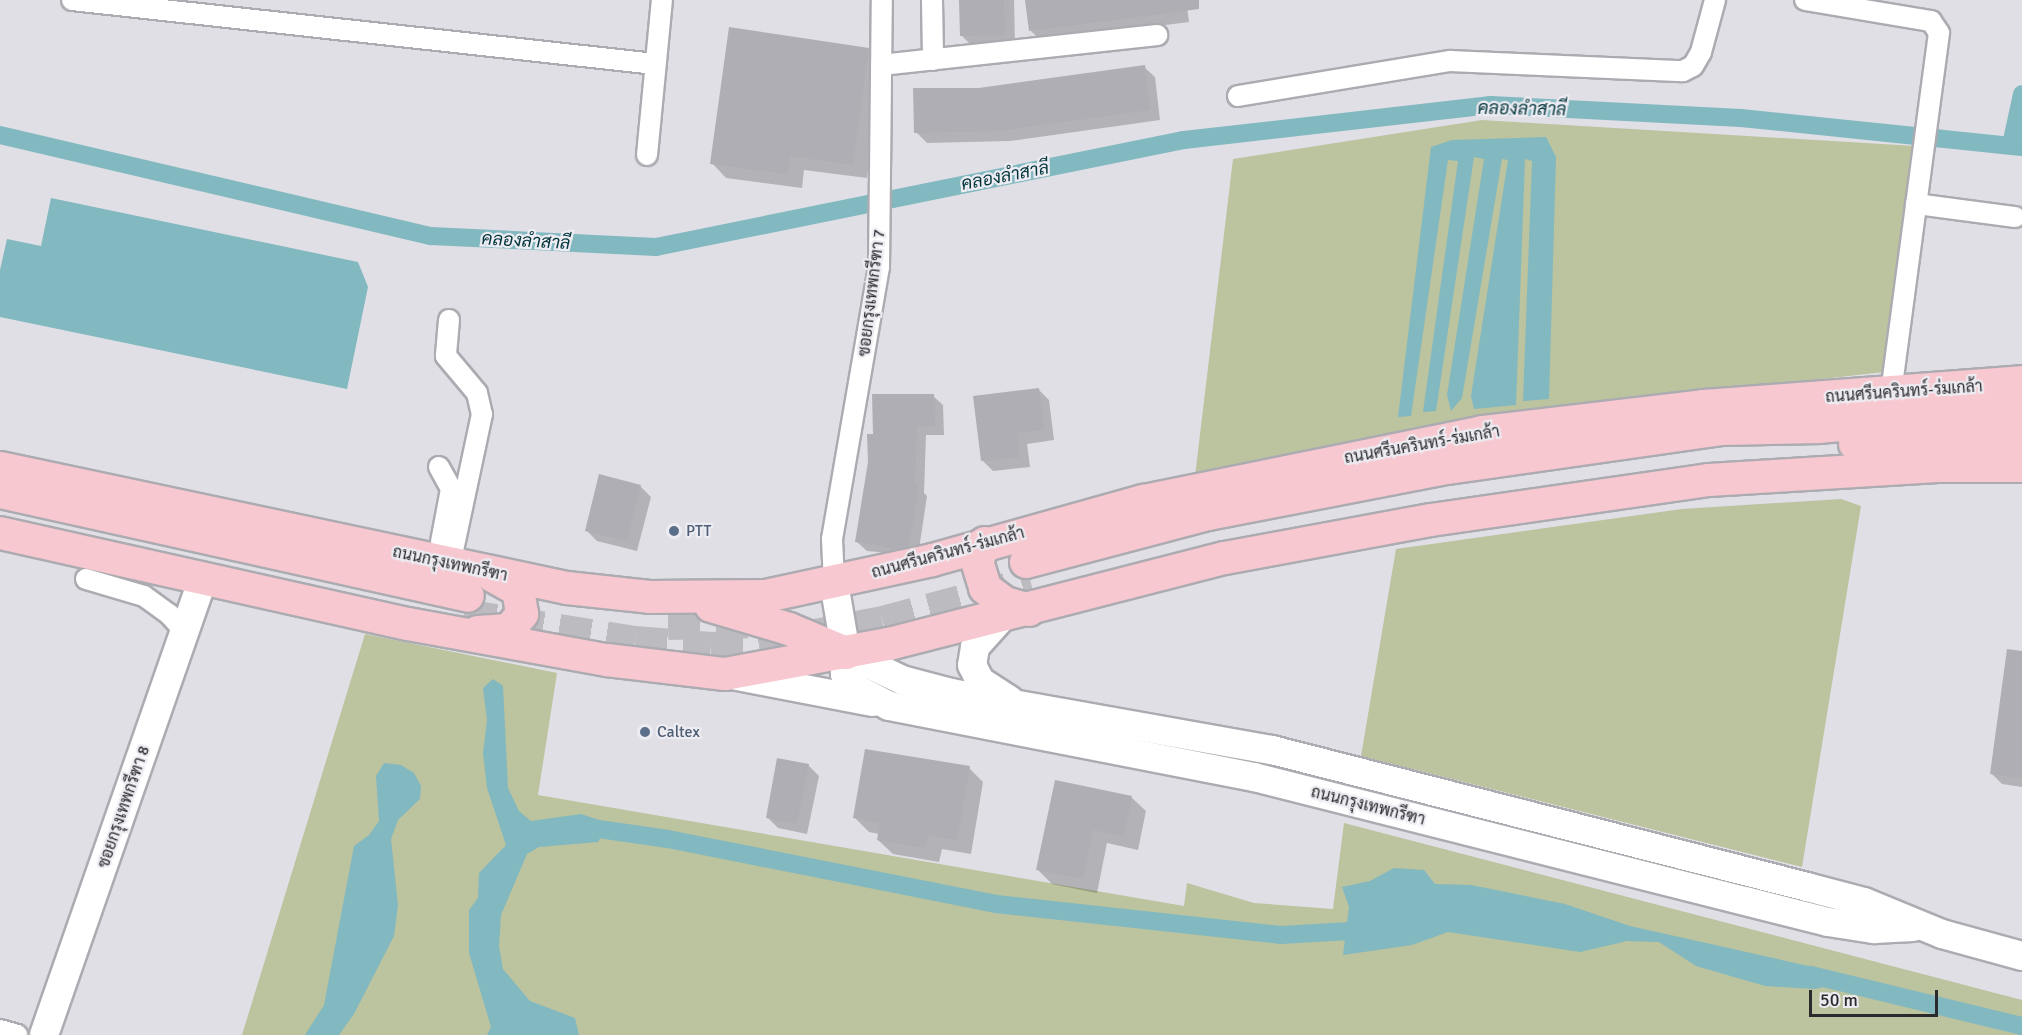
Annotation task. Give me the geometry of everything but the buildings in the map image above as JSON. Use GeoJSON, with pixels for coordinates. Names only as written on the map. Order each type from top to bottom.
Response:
{"type":"FeatureCollection","features":[{"type":"Feature","properties":{"kind":"main road","name":"ถนนศรีนครินทร์-ร่มเกล้า"},"geometry":{"type":"LineString","coordinates":[[834,583],[1144,501],[1483,432],[1704,406],[2022,382]]}},
{"type":"Feature","properties":{"kind":"main road"},"geometry":{"type":"LineString","coordinates":[[1899,393],[2022,409]]}},
{"type":"Feature","properties":{"kind":"main road","name":"ถนนศรีนครินทร์-ร่มเกล้า"},"geometry":{"type":"LineString","coordinates":[[1022,593],[1208,514],[1448,468],[1722,429],[1819,427],[2022,409]]}},
{"type":"Feature","properties":{"kind":"main road","name":"ถนนศรีนครินทร์-ร่มเกล้า"},"geometry":{"type":"LineString","coordinates":[[846,653],[1022,593],[1212,533],[1453,487],[1742,448],[2022,439]]}},
{"type":"Feature","properties":{"kind":"main road"},"geometry":{"type":"LineString","coordinates":[[1938,466],[2022,439]]}},
{"type":"Feature","properties":{"kind":"main road","name":"ถนนศรีนครินทร์-ร่มเกล้า"},"geometry":{"type":"LineString","coordinates":[[1022,593],[1431,520],[1709,480],[1938,466],[2022,466]]}},
{"type":"Feature","properties":{"kind":"main road","name":"ถนนกรุงเทพกรีฑา"},"geometry":{"type":"LineString","coordinates":[[0,468],[459,590],[607,660],[726,674],[846,653],[902,680],[1017,705],[1215,738],[1807,887],[1864,902],[1920,927],[2022,956]]}},
{"type":"Feature","properties":{"kind":"main road","name":"ถนนกรุงเทพกรีฑา"},"geometry":{"type":"LineString","coordinates":[[0,492],[459,590]]}},
{"type":"Feature","properties":{"kind":"main road","name":"ถนนกรุงเทพกรีฑา"},"geometry":{"type":"LineString","coordinates":[[0,515],[459,590]]}},
{"type":"Feature","properties":{"kind":"main road","name":"ถนนกรุงเทพกรีฑา"},"geometry":{"type":"LineString","coordinates":[[0,533],[202,579],[459,590],[567,588],[681,597],[766,596],[834,583],[846,653],[843,667],[851,685],[889,706],[1197,765],[1828,922],[1874,929],[1920,927]]}},
{"type":"Feature","properties":{"kind":"main road"},"geometry":{"type":"LineString","coordinates":[[985,543],[977,561],[985,588],[1005,603],[1022,593]]}},
{"type":"Feature","properties":{"kind":"main road","name":"ซอยกรุงเทพกรีฑา 8"},"geometry":{"type":"LineString","coordinates":[[44,1035],[202,579]]}},
{"type":"Feature","properties":{"kind":"main road"},"geometry":{"type":"LineString","coordinates":[[1017,705],[980,681],[972,665],[975,647],[1022,593]]}},
{"type":"Feature","properties":{"kind":"main road"},"geometry":{"type":"LineString","coordinates":[[681,597],[789,629],[846,653]]}},
{"type":"Feature","properties":{"kind":"main road"},"geometry":{"type":"LineString","coordinates":[[726,674],[889,706]]}},
{"type":"Feature","properties":{"kind":"main road"},"geometry":{"type":"LineString","coordinates":[[1361,804],[1367,776]]}},
{"type":"Feature","properties":{"kind":"street"},"geometry":{"type":"LineString","coordinates":[[72,0],[655,64]]}},
{"type":"Feature","properties":{"kind":"street"},"geometry":{"type":"LineString","coordinates":[[647,155],[662,0]]}},
{"type":"Feature","properties":{"kind":"street","name":"ซอยกรุงเทพกรีฑา 7"},"geometry":{"type":"LineString","coordinates":[[834,583],[832,539],[872,326],[882,220],[882,0]]}},
{"type":"Feature","properties":{"kind":"street"},"geometry":{"type":"LineString","coordinates":[[933,0],[933,60]]}},
{"type":"Feature","properties":{"kind":"street"},"geometry":{"type":"LineString","coordinates":[[1238,96],[1450,62],[1683,71],[1693,66],[1701,52],[1715,0]]}},
{"type":"Feature","properties":{"kind":"street"},"geometry":{"type":"LineString","coordinates":[[1805,0],[1931,21],[1939,33],[1916,204],[1899,393]]}},
{"type":"Feature","properties":{"kind":"street"},"geometry":{"type":"LineString","coordinates":[[881,65],[1157,35]]}},
{"type":"Feature","properties":{"kind":"street"},"geometry":{"type":"LineString","coordinates":[[1916,204],[2015,218]]}},
{"type":"Feature","properties":{"kind":"street"},"geometry":{"type":"LineString","coordinates":[[449,320],[446,356],[477,393],[482,414],[459,590]]}},
{"type":"Feature","properties":{"kind":"street"},"geometry":{"type":"LineString","coordinates":[[439,467],[451,489],[459,590]]}},
{"type":"Feature","properties":{"kind":"street"},"geometry":{"type":"LineString","coordinates":[[86,579],[144,596],[170,614],[185,632]]}},
{"type":"Feature","properties":{"kind":"street"},"geometry":{"type":"LineString","coordinates":[[0,1030],[17,1035]]}},
{"type":"Feature","properties":{"kind":"green space"},"geometry":{"type":"Polygon","coordinates":[[[1482,120],[1915,146],[1884,372],[1577,407],[1195,476],[1233,159],[1482,120]]]}},
{"type":"Feature","properties":{"kind":"green space"},"geometry":{"type":"Polygon","coordinates":[[[1841,499],[1861,506],[1802,867],[1361,756],[1396,549],[1682,509],[1841,499]]]}},
{"type":"Feature","properties":{"kind":"green space"},"geometry":{"type":"Polygon","coordinates":[[[365,634],[557,673],[538,795],[1184,906],[1187,883],[1254,903],[1333,909],[1344,823],[2022,1000],[2022,1035],[242,1035],[365,634]]]}},
{"type":"Feature","properties":{"kind":"water"},"geometry":{"type":"Polygon","coordinates":[[[1546,137],[1556,157],[1549,399],[1523,401],[1532,161],[1525,159],[1516,405],[1474,409],[1471,396],[1508,160],[1502,159],[1462,398],[1451,411],[1447,395],[1484,159],[1474,157],[1436,411],[1423,412],[1458,161],[1448,160],[1411,416],[1398,417],[1431,147],[1452,140],[1546,137]]]}},
{"type":"Feature","properties":{"kind":"water"},"geometry":{"type":"Polygon","coordinates":[[[51,198],[358,262],[368,287],[347,389],[0,317],[0,270],[7,239],[41,246],[51,198]]]}},
{"type":"Feature","properties":{"kind":"water"},"geometry":{"type":"Polygon","coordinates":[[[493,679],[503,686],[508,788],[519,811],[531,821],[581,814],[599,820],[603,833],[598,842],[539,847],[527,854],[501,915],[499,946],[503,969],[530,1001],[575,1018],[579,1035],[487,1035],[491,1027],[469,953],[469,910],[478,898],[479,873],[506,845],[487,788],[483,753],[487,720],[483,688],[493,679]]]}},
{"type":"Feature","properties":{"kind":"water"},"geometry":{"type":"Polygon","coordinates":[[[384,763],[401,765],[414,773],[421,786],[420,799],[398,820],[391,839],[398,905],[394,936],[354,1014],[339,1035],[305,1035],[324,1005],[354,846],[369,835],[379,821],[376,776],[384,763]]]}},
{"type":"Feature","properties":{"kind":"water"},"geometry":{"type":"Polygon","coordinates":[[[1394,868],[1424,870],[1435,884],[1471,885],[1565,904],[1630,926],[1831,971],[1836,984],[1815,989],[1765,986],[1696,966],[1659,942],[1627,941],[1580,952],[1448,932],[1412,945],[1343,955],[1349,907],[1342,887],[1370,881],[1394,868]]]}},
{"type":"Feature","properties":{"kind":"waterway"},"geometry":{"type":"LineString","coordinates":[[2011,145],[2022,94]]}},
{"type":"Feature","properties":{"kind":"waterway","name":"คลองลำสาลี"},"geometry":{"type":"LineString","coordinates":[[0,135],[431,236],[656,247],[1184,140],[1491,105],[1741,118],[2022,147]]}},
{"type":"Feature","properties":{"kind":"waterway"},"geometry":{"type":"LineString","coordinates":[[578,826],[668,839],[996,904],[1281,935],[1367,930]]}},
{"type":"Feature","properties":{"kind":"waterway"},"geometry":{"type":"LineString","coordinates":[[1811,975],[2022,1026]]}},
{"type":"Feature","properties":{"kind":"tunnel"},"geometry":{"type":"LineString","coordinates":[[464,615],[635,642],[711,648],[759,646],[883,622],[1031,582]]}},
{"type":"Feature","properties":{"kind":"tunnel"},"geometry":{"type":"LineString","coordinates":[[668,624],[765,622]]}},
{"type":"Feature","properties":{"kind":"place","name":"PTT"},"geometry":{"type":"Point","coordinates":[674,531]}},
{"type":"Feature","properties":{"kind":"place","name":"Caltex"},"geometry":{"type":"Point","coordinates":[645,732]}}]}
